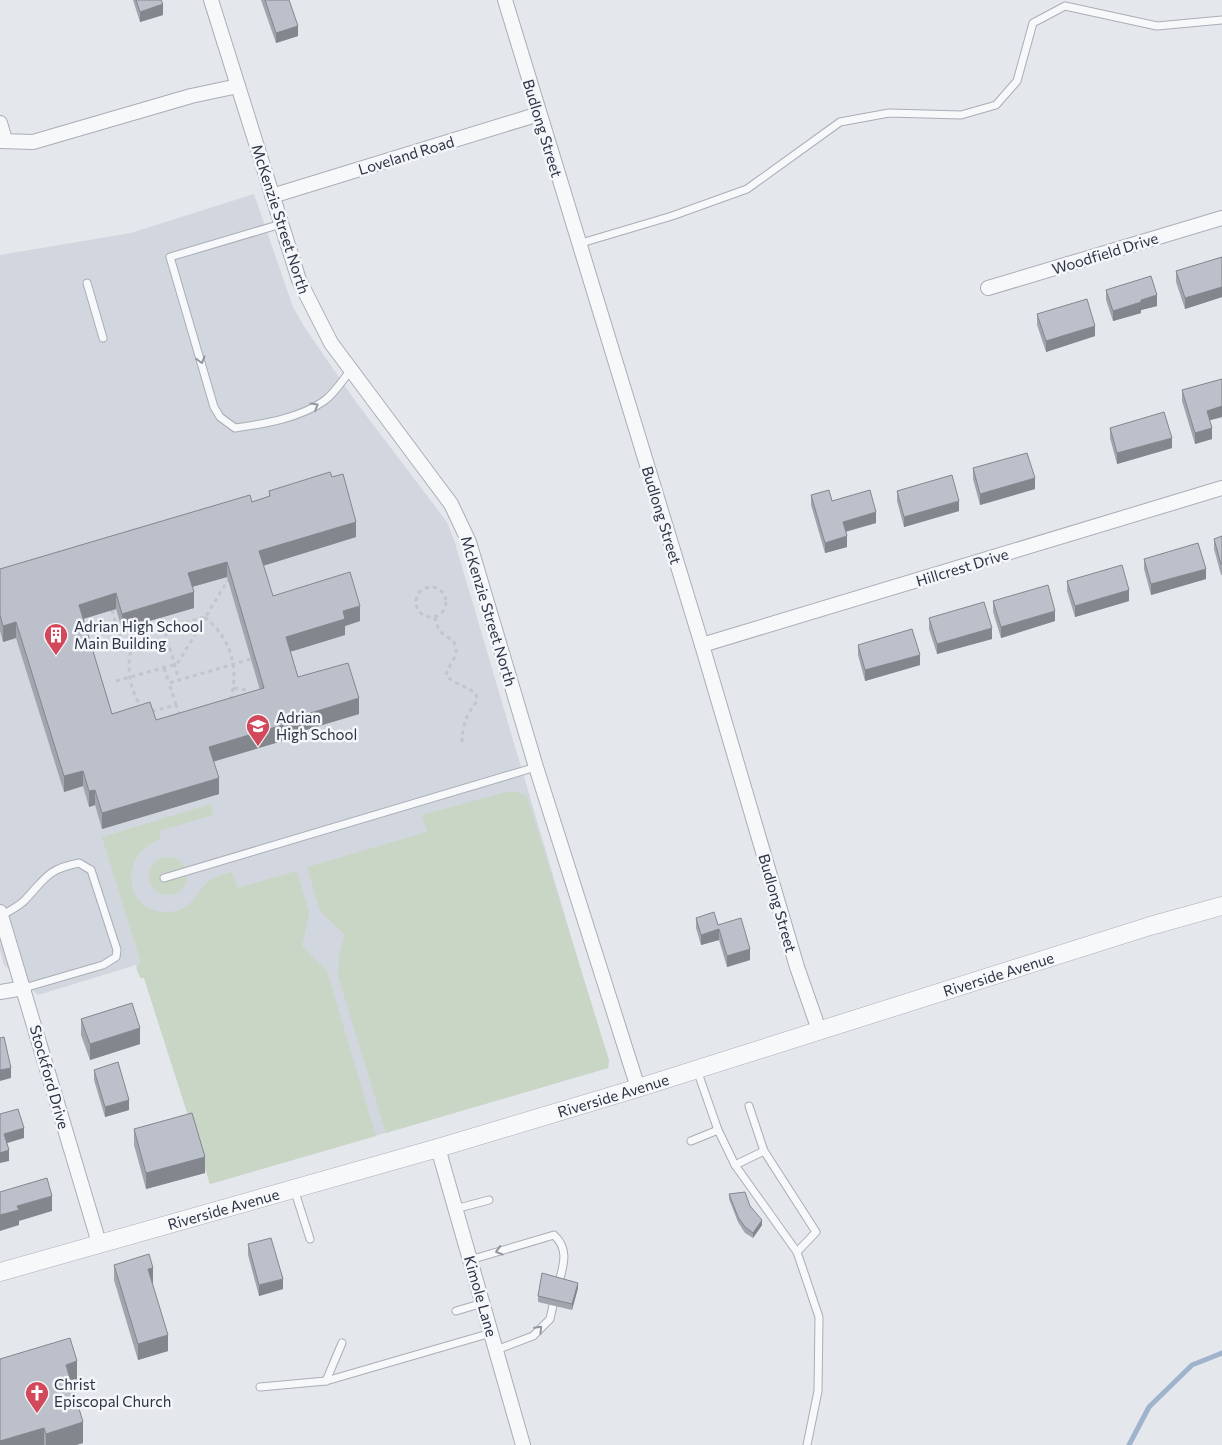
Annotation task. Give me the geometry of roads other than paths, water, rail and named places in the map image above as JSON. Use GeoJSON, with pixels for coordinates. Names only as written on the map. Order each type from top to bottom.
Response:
{"type":"FeatureCollection","features":[{"type":"Feature","properties":{"kind":"street","name":"McKenzie Street North"},"geometry":{"type":"LineString","coordinates":[[211,0],[299,280],[312,309],[350,371],[399,432],[452,504],[469,542],[536,767],[638,1088]]}},
{"type":"Feature","properties":{"kind":"street","name":"Budlong Street"},"geometry":{"type":"LineString","coordinates":[[505,0],[578,245],[702,645],[797,967],[819,1030]]}},
{"type":"Feature","properties":{"kind":"street"},"geometry":{"type":"LineString","coordinates":[[0,122],[3,140],[33,142],[191,96],[238,86]]}},
{"type":"Feature","properties":{"kind":"street","name":"Loveland Road"},"geometry":{"type":"LineString","coordinates":[[272,196],[539,114]]}},
{"type":"Feature","properties":{"kind":"street","name":"Woodfield Drive"},"geometry":{"type":"LineString","coordinates":[[988,288],[1222,218]]}},
{"type":"Feature","properties":{"kind":"street","name":"Hillcrest Drive"},"geometry":{"type":"LineString","coordinates":[[702,645],[1222,488]]}},
{"type":"Feature","properties":{"kind":"street","name":"Riverside Avenue"},"geometry":{"type":"LineString","coordinates":[[0,1272],[438,1148],[638,1088],[1150,926],[1222,906]]}},
{"type":"Feature","properties":{"kind":"street","name":"Stockford Drive"},"geometry":{"type":"LineString","coordinates":[[1,914],[99,1243]]}},
{"type":"Feature","properties":{"kind":"street"},"geometry":{"type":"LineString","coordinates":[[0,992],[24,988]]}},
{"type":"Feature","properties":{"kind":"street","name":"Kimole Lane"},"geometry":{"type":"LineString","coordinates":[[438,1148],[524,1445]]}},
{"type":"Feature","properties":{"kind":"lane"},"geometry":{"type":"LineString","coordinates":[[578,245],[672,216],[747,189],[840,122],[889,113],[961,115],[996,105],[1017,81],[1033,23],[1065,6],[1157,26],[1222,20]]}},
{"type":"Feature","properties":{"kind":"lane"},"geometry":{"type":"LineString","coordinates":[[281,224],[170,257],[214,407],[220,418],[235,428],[258,425],[308,411],[325,400],[350,371]]}},
{"type":"Feature","properties":{"kind":"lane"},"geometry":{"type":"LineString","coordinates":[[87,283],[103,338]]}},
{"type":"Feature","properties":{"kind":"lane"},"geometry":{"type":"LineString","coordinates":[[164,878],[536,767]]}},
{"type":"Feature","properties":{"kind":"lane"},"geometry":{"type":"LineString","coordinates":[[1,914],[25,900],[43,877],[52,871],[79,863],[91,870],[114,940],[116,957],[103,965],[24,988]]}},
{"type":"Feature","properties":{"kind":"lane"},"geometry":{"type":"LineString","coordinates":[[697,1069],[718,1130],[736,1165],[797,1252],[819,1318],[818,1391],[807,1445]]}},
{"type":"Feature","properties":{"kind":"lane"},"geometry":{"type":"LineString","coordinates":[[749,1106],[764,1151],[816,1232],[797,1252]]}},
{"type":"Feature","properties":{"kind":"lane"},"geometry":{"type":"LineString","coordinates":[[691,1141],[718,1130]]}},
{"type":"Feature","properties":{"kind":"lane"},"geometry":{"type":"LineString","coordinates":[[736,1165],[764,1151]]}},
{"type":"Feature","properties":{"kind":"lane"},"geometry":{"type":"LineString","coordinates":[[294,1189],[310,1239]]}},
{"type":"Feature","properties":{"kind":"lane"},"geometry":{"type":"LineString","coordinates":[[455,1209],[488,1200]]}},
{"type":"Feature","properties":{"kind":"lane"},"geometry":{"type":"LineString","coordinates":[[470,1260],[554,1235],[562,1242],[564,1248],[565,1253],[550,1318],[533,1336],[496,1350]]}},
{"type":"Feature","properties":{"kind":"lane"},"geometry":{"type":"LineString","coordinates":[[456,1311],[482,1303]]}},
{"type":"Feature","properties":{"kind":"lane"},"geometry":{"type":"LineString","coordinates":[[260,1387],[326,1380],[491,1333]]}},
{"type":"Feature","properties":{"kind":"lane"},"geometry":{"type":"LineString","coordinates":[[326,1380],[342,1343]]}},
{"type":"Feature","properties":{"kind":"waterway"},"geometry":{"type":"LineString","coordinates":[[1129,1445],[1149,1407],[1192,1365],[1222,1353]]}},
{"type":"Feature","properties":{"kind":"place","name":"Adrian High School Main Building"},"geometry":{"type":"Point","coordinates":[56,656]}},
{"type":"Feature","properties":{"kind":"place","name":"Adrian High School"},"geometry":{"type":"Point","coordinates":[258,747]}},
{"type":"Feature","properties":{"kind":"place","name":"Christ Episcopal Church"},"geometry":{"type":"Point","coordinates":[37,1414]}}]}
